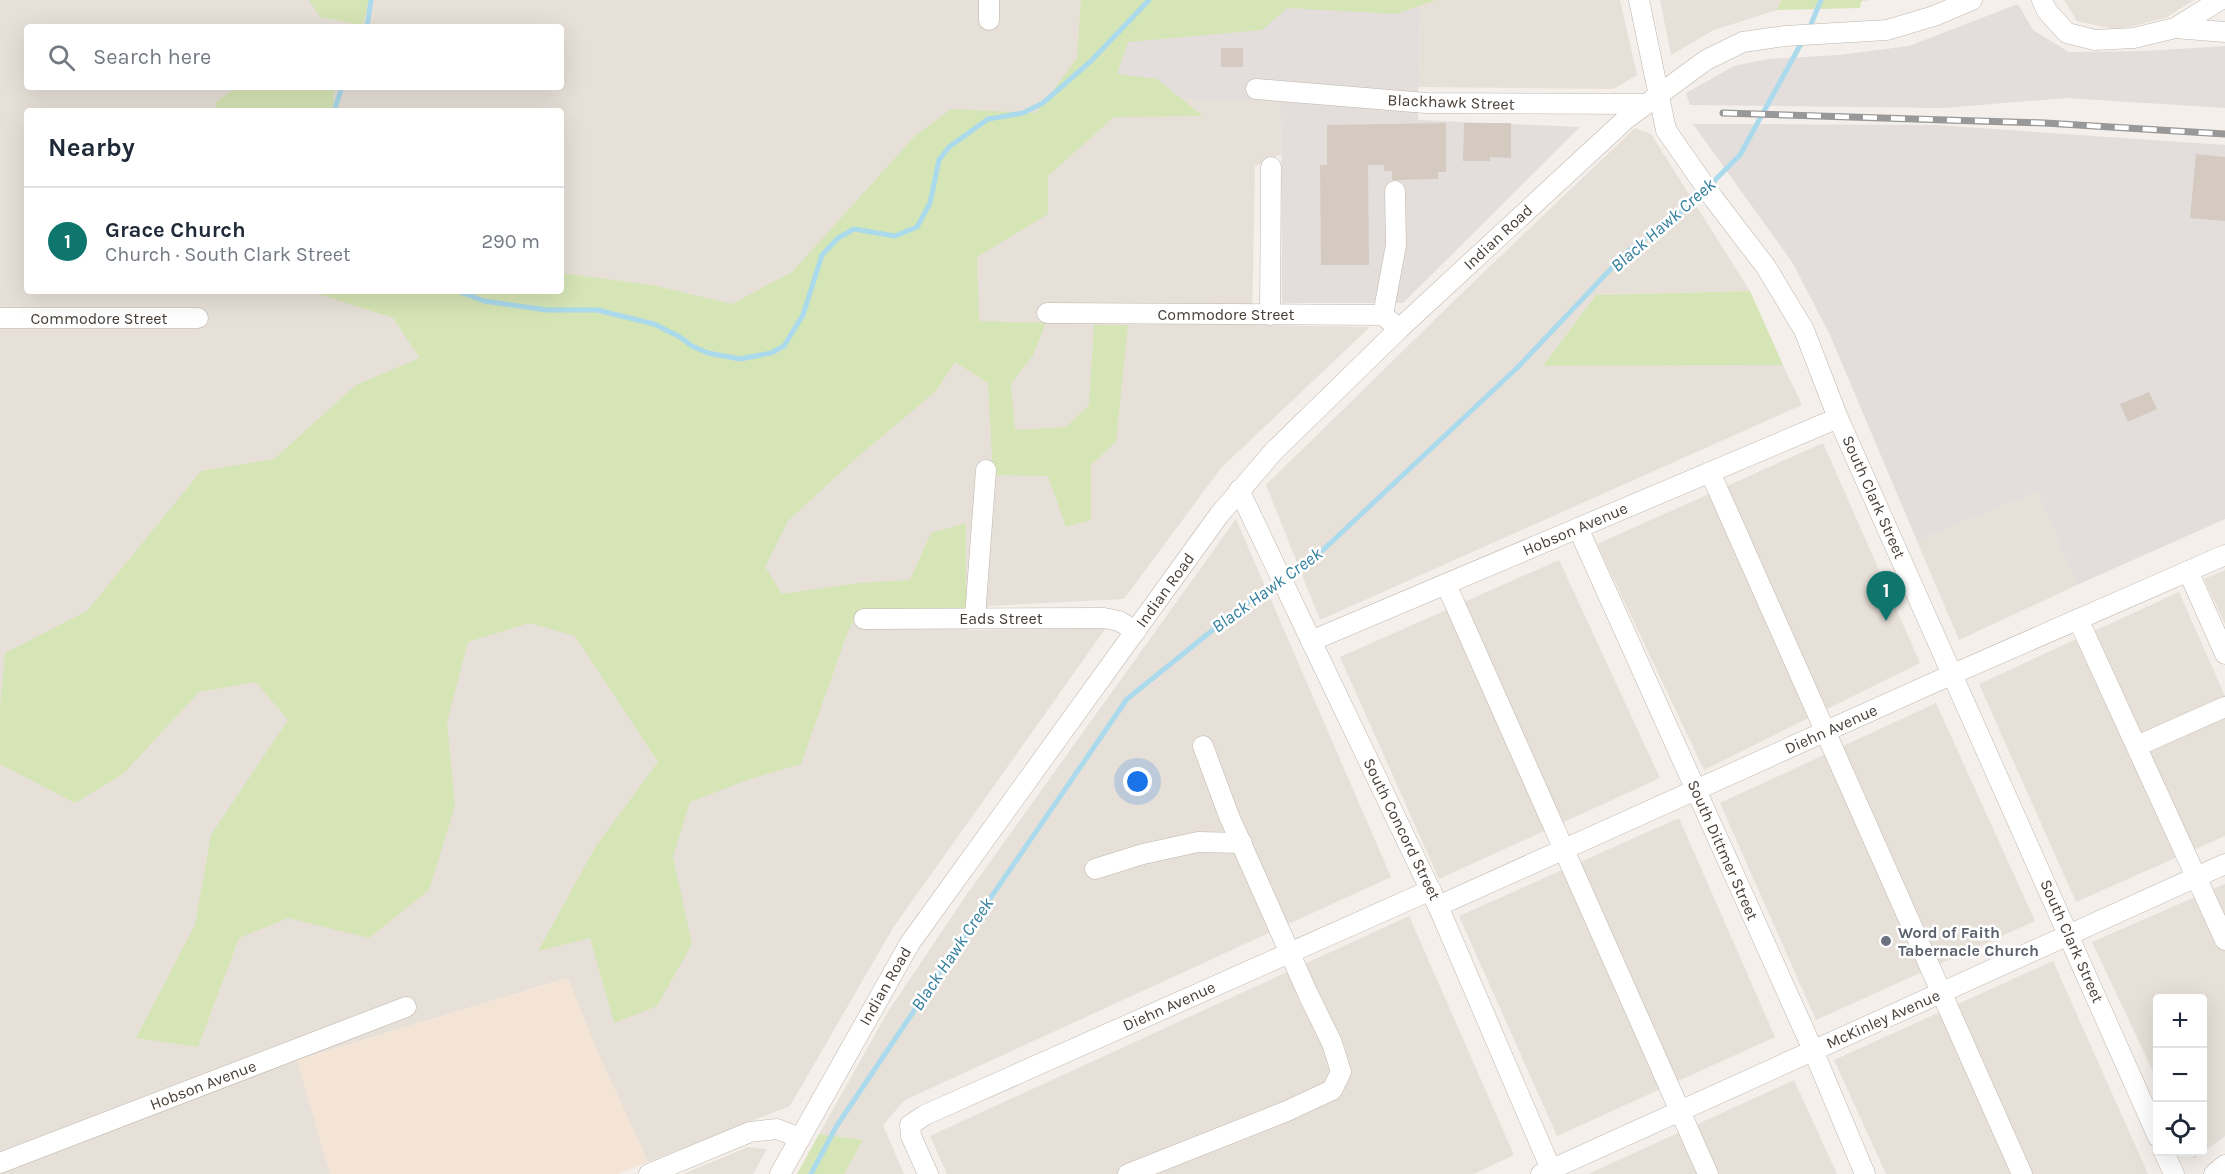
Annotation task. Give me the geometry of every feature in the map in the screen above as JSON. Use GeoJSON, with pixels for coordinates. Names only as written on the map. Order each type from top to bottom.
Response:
{"type":"FeatureCollection","features":[{"type":"Feature","properties":{"kind":"street"},"geometry":{"type":"LineString","coordinates":[[988,0],[989,20]]}},
{"type":"Feature","properties":{"kind":"street","name":"South Clark Street"},"geometry":{"type":"LineString","coordinates":[[1639,0],[1652,100],[1666,130],[1714,199],[1766,267],[1804,330],[1838,417],[2153,1128]]}},
{"type":"Feature","properties":{"kind":"street"},"geometry":{"type":"LineString","coordinates":[[1652,100],[1707,60],[1743,42],[1785,36],[1887,30],[1934,16],[1972,0]]}},
{"type":"Feature","properties":{"kind":"street"},"geometry":{"type":"LineString","coordinates":[[2042,0],[2047,11],[2067,33],[2095,40],[2134,38],[2175,28],[2220,0]]}},
{"type":"Feature","properties":{"kind":"street"},"geometry":{"type":"LineString","coordinates":[[2175,28],[2225,32]]}},
{"type":"Feature","properties":{"kind":"street","name":"Blackhawk Street"},"geometry":{"type":"LineString","coordinates":[[1256,89],[1426,103],[1652,100]]}},
{"type":"Feature","properties":{"kind":"street","name":"Indian Road"},"geometry":{"type":"LineString","coordinates":[[780,1174],[910,943],[1239,490],[1274,451],[1399,329],[1626,119],[1652,100]]}},
{"type":"Feature","properties":{"kind":"street"},"geometry":{"type":"LineString","coordinates":[[1270,315],[1271,167]]}},
{"type":"Feature","properties":{"kind":"street"},"geometry":{"type":"LineString","coordinates":[[1395,191],[1396,245],[1383,315],[1399,329]]}},
{"type":"Feature","properties":{"kind":"street","name":"Commodore Street"},"geometry":{"type":"LineString","coordinates":[[1047,313],[1383,315]]}},
{"type":"Feature","properties":{"kind":"street","name":"Commodore Street"},"geometry":{"type":"LineString","coordinates":[[0,318],[198,318]]}},
{"type":"Feature","properties":{"kind":"street","name":"Hobson Avenue"},"geometry":{"type":"LineString","coordinates":[[1311,641],[1838,417]]}},
{"type":"Feature","properties":{"kind":"street"},"geometry":{"type":"LineString","coordinates":[[975,617],[986,470]]}},
{"type":"Feature","properties":{"kind":"street"},"geometry":{"type":"LineString","coordinates":[[1710,472],[2022,1174]]}},
{"type":"Feature","properties":{"kind":"street","name":"South Concord Street"},"geometry":{"type":"LineString","coordinates":[[1239,490],[1434,898],[1549,1173]]}},
{"type":"Feature","properties":{"kind":"street","name":"South Dittmer Street"},"geometry":{"type":"LineString","coordinates":[[1578,528],[1813,1050],[1865,1174]]}},
{"type":"Feature","properties":{"kind":"street","name":"Diehn Avenue"},"geometry":{"type":"LineString","coordinates":[[928,1174],[911,1136],[910,1125],[925,1115],[1290,952],[1564,850],[1953,674],[2225,555]]}},
{"type":"Feature","properties":{"kind":"street"},"geometry":{"type":"LineString","coordinates":[[2188,571],[2225,654]]}},
{"type":"Feature","properties":{"kind":"street"},"geometry":{"type":"LineString","coordinates":[[1446,584],[1708,1174]]}},
{"type":"Feature","properties":{"kind":"street","name":"Eads Street"},"geometry":{"type":"LineString","coordinates":[[864,619],[1104,618],[1119,621],[1136,631]]}},
{"type":"Feature","properties":{"kind":"street"},"geometry":{"type":"LineString","coordinates":[[2078,619],[2225,940]]}},
{"type":"Feature","properties":{"kind":"street"},"geometry":{"type":"LineString","coordinates":[[2137,746],[2225,707]]}},
{"type":"Feature","properties":{"kind":"street"},"geometry":{"type":"LineString","coordinates":[[1128,1174],[1287,1111],[1332,1090],[1341,1072],[1332,1043],[1229,816],[1203,746]]}},
{"type":"Feature","properties":{"kind":"street"},"geometry":{"type":"LineString","coordinates":[[1095,869],[1143,854],[1198,842],[1242,843]]}},
{"type":"Feature","properties":{"kind":"street","name":"McKinley Avenue"},"geometry":{"type":"LineString","coordinates":[[1549,1173],[1813,1050],[2225,864]]}},
{"type":"Feature","properties":{"kind":"street","name":"Hobson Avenue"},"geometry":{"type":"LineString","coordinates":[[0,1163],[406,1007]]}},
{"type":"Feature","properties":{"kind":"street"},"geometry":{"type":"LineString","coordinates":[[649,1174],[750,1131],[777,1129],[800,1138]]}},
{"type":"Feature","properties":{"kind":"street"},"geometry":{"type":"LineString","coordinates":[[2166,1156],[2174,1174]]}},
{"type":"Feature","properties":{"kind":"street"},"geometry":{"type":"LineString","coordinates":[[2214,1174],[2225,1165]]}},
{"type":"Feature","properties":{"kind":"shaded area"},"geometry":{"type":"Polygon","coordinates":[[[0,0],[1109,0],[1281,100],[1281,154],[1255,166],[1252,325],[1370,327],[1221,468],[1124,599],[989,606],[969,630],[1106,628],[893,928],[790,1106],[648,1162],[597,1051],[567,978],[297,1060],[330,1174],[0,1174],[0,0]]]}},
{"type":"Feature","properties":{"kind":"shaded area"},"geometry":{"type":"Polygon","coordinates":[[[1109,0],[1419,0],[1418,120],[1580,127],[1403,303],[1282,303],[1281,101],[1108,97],[1109,0]]]}},
{"type":"Feature","properties":{"kind":"shaded area"},"geometry":{"type":"Polygon","coordinates":[[[1419,0],[1620,0],[1637,75],[1613,89],[1418,87],[1419,0]]]}},
{"type":"Feature","properties":{"kind":"shaded area"},"geometry":{"type":"Polygon","coordinates":[[[1660,0],[1781,0],[1777,10],[1714,30],[1671,55],[1660,0]]]}},
{"type":"Feature","properties":{"kind":"shaded area"},"geometry":{"type":"Polygon","coordinates":[[[2064,0],[2194,0],[2165,18],[2117,30],[2077,21],[2064,0]]]}},
{"type":"Feature","properties":{"kind":"shaded area"},"geometry":{"type":"Polygon","coordinates":[[[2018,4],[2033,30],[2069,52],[2146,51],[2225,46],[2225,108],[2066,98],[1944,108],[1690,105],[1686,93],[1734,66],[1768,59],[1839,55],[1909,46],[2018,4]]]}},
{"type":"Feature","properties":{"kind":"shaded area"},"geometry":{"type":"Polygon","coordinates":[[[1693,124],[1936,125],[2225,145],[2225,519],[2077,585],[2037,492],[1917,541],[1830,335],[1792,262],[1693,124]]]}},
{"type":"Feature","properties":{"kind":"shaded area"},"geometry":{"type":"Polygon","coordinates":[[[1635,128],[1651,134],[1750,291],[1596,295],[1543,366],[1783,365],[1802,405],[1320,620],[1266,485],[1635,128]]]}},
{"type":"Feature","properties":{"kind":"shaded area"},"geometry":{"type":"Polygon","coordinates":[[[1823,443],[1920,663],[1704,770],[1597,544],[1823,443]]]}},
{"type":"Feature","properties":{"kind":"shaded area"},"geometry":{"type":"Polygon","coordinates":[[[2037,492],[2077,585],[1959,640],[1917,541],[2037,492]]]}},
{"type":"Feature","properties":{"kind":"shaded area"},"geometry":{"type":"Polygon","coordinates":[[[1236,519],[1391,877],[905,1100],[883,1125],[904,1174],[844,1174],[863,1140],[819,1134],[889,1010],[967,894],[1236,519]]]}},
{"type":"Feature","properties":{"kind":"shaded area"},"geometry":{"type":"Polygon","coordinates":[[[1559,560],[1660,778],[1439,879],[1340,657],[1559,560]]]}},
{"type":"Feature","properties":{"kind":"shaded area"},"geometry":{"type":"Polygon","coordinates":[[[2225,570],[2225,624],[2204,579],[2225,570]]]}},
{"type":"Feature","properties":{"kind":"shaded area"},"geometry":{"type":"Polygon","coordinates":[[[2179,592],[2225,696],[2225,836],[2076,902],[1979,684],[2179,592]]]}},
{"type":"Feature","properties":{"kind":"shaded area"},"geometry":{"type":"Polygon","coordinates":[[[1936,703],[2035,921],[1816,1020],[1720,803],[1936,703]]]}},
{"type":"Feature","properties":{"kind":"shaded area"},"geometry":{"type":"Polygon","coordinates":[[[1679,818],[1775,1037],[1557,1136],[1459,916],[1679,818]]]}},
{"type":"Feature","properties":{"kind":"shaded area"},"geometry":{"type":"Polygon","coordinates":[[[2225,884],[2225,1136],[2207,1149],[2207,994],[2153,994],[2153,1072],[2092,942],[2225,884]]]}},
{"type":"Feature","properties":{"kind":"shaded area"},"geometry":{"type":"Polygon","coordinates":[[[1409,916],[1514,1155],[1474,1174],[947,1174],[930,1136],[1409,916]]]}},
{"type":"Feature","properties":{"kind":"shaded area"},"geometry":{"type":"Polygon","coordinates":[[[2053,961],[2148,1174],[1886,1174],[1834,1060],[2053,961]]]}},
{"type":"Feature","properties":{"kind":"shaded area"},"geometry":{"type":"Polygon","coordinates":[[[568,978],[597,1051],[648,1162],[618,1174],[330,1174],[297,1060],[568,978]]]}},
{"type":"Feature","properties":{"kind":"shaded area"},"geometry":{"type":"Polygon","coordinates":[[[1794,1080],[1837,1174],[1588,1174],[1794,1080]]]}},
{"type":"Feature","properties":{"kind":"shaded area"},"geometry":{"type":"Polygon","coordinates":[[[748,1147],[767,1149],[753,1174],[683,1174],[748,1147]]]}},
{"type":"Feature","properties":{"kind":"green space"},"geometry":{"type":"Polygon","coordinates":[[[309,0],[371,0],[362,24],[320,17],[309,0]]]}},
{"type":"Feature","properties":{"kind":"green space"},"geometry":{"type":"Polygon","coordinates":[[[1081,0],[1436,0],[1396,14],[1287,8],[1262,30],[1128,42],[1117,74],[1157,79],[1203,116],[1114,117],[1048,176],[1048,214],[977,257],[979,321],[1046,323],[1033,355],[1011,384],[1015,430],[1066,427],[1089,405],[1094,325],[1128,325],[1116,442],[1091,465],[1091,520],[1066,527],[1048,476],[993,475],[988,383],[955,362],[936,391],[854,460],[788,521],[765,567],[782,594],[858,583],[910,580],[931,533],[966,523],[966,610],[859,611],[848,631],[801,764],[750,779],[690,802],[673,857],[692,944],[657,1006],[614,1023],[590,938],[538,951],[596,846],[658,762],[575,636],[529,623],[468,642],[447,722],[455,806],[429,890],[369,938],[288,918],[239,938],[198,1047],[136,1038],[195,925],[211,835],[288,720],[256,682],[199,692],[123,774],[75,803],[0,764],[0,707],[5,653],[87,611],[201,471],[274,459],[356,385],[420,358],[393,318],[318,294],[564,294],[564,273],[652,285],[732,304],[792,272],[915,136],[951,109],[1036,113],[1077,58],[1081,0]]]}},
{"type":"Feature","properties":{"kind":"green space"},"geometry":{"type":"Polygon","coordinates":[[[1781,0],[1870,0],[1861,1],[1860,8],[1777,10],[1781,0]]]}},
{"type":"Feature","properties":{"kind":"green space"},"geometry":{"type":"Polygon","coordinates":[[[233,90],[334,90],[333,108],[215,108],[216,102],[233,90]]]}},
{"type":"Feature","properties":{"kind":"green space"},"geometry":{"type":"Polygon","coordinates":[[[1750,291],[1783,365],[1543,366],[1596,295],[1750,291]]]}},
{"type":"Feature","properties":{"kind":"green space"},"geometry":{"type":"Polygon","coordinates":[[[819,1134],[863,1140],[844,1174],[797,1174],[819,1134]]]}},
{"type":"Feature","properties":{"kind":"building"},"geometry":{"type":"Polygon","coordinates":[[[1221,48],[1243,48],[1243,67],[1221,67],[1221,48]]]}},
{"type":"Feature","properties":{"kind":"building"},"geometry":{"type":"Polygon","coordinates":[[[1446,123],[1446,172],[1438,172],[1438,179],[1392,180],[1392,171],[1384,171],[1384,165],[1368,165],[1369,265],[1321,265],[1320,165],[1327,165],[1327,125],[1446,123]]]}},
{"type":"Feature","properties":{"kind":"building"},"geometry":{"type":"Polygon","coordinates":[[[1464,123],[1511,123],[1511,158],[1490,157],[1490,161],[1463,161],[1464,123]]]}},
{"type":"Feature","properties":{"kind":"building"},"geometry":{"type":"Polygon","coordinates":[[[2196,154],[2225,157],[2225,221],[2190,218],[2196,154]]]}},
{"type":"Feature","properties":{"kind":"building"},"geometry":{"type":"Polygon","coordinates":[[[2149,392],[2157,409],[2128,422],[2120,404],[2149,392]]]}},
{"type":"Feature","properties":{"kind":"waterway","name":"Black Hawk Creek"},"geometry":{"type":"LineString","coordinates":[[367,24],[371,0]]}},
{"type":"Feature","properties":{"kind":"waterway","name":"Black Hawk Creek"},"geometry":{"type":"LineString","coordinates":[[466,294],[484,301],[547,310],[597,310],[654,324],[708,353],[740,359],[771,353],[784,346],[803,315],[822,255],[838,238],[854,229],[895,236],[917,227],[930,203],[939,160],[949,147],[988,119],[1023,113],[1043,103],[1091,61],[1149,0]]}},
{"type":"Feature","properties":{"kind":"waterway","name":"Black Hawk Creek"},"geometry":{"type":"LineString","coordinates":[[1809,29],[1821,0]]}},
{"type":"Feature","properties":{"kind":"waterway","name":"Black Hawk Creek"},"geometry":{"type":"LineString","coordinates":[[1710,185],[1740,155],[1803,40]]}},
{"type":"Feature","properties":{"kind":"waterway","name":"Black Hawk Creek"},"geometry":{"type":"LineString","coordinates":[[335,108],[341,90]]}},
{"type":"Feature","properties":{"kind":"waterway","name":"Black Hawk Creek"},"geometry":{"type":"LineString","coordinates":[[1286,578],[1306,566],[1519,366],[1627,252],[1692,204],[1704,192]]}},
{"type":"Feature","properties":{"kind":"waterway","name":"Black Hawk Creek"},"geometry":{"type":"LineString","coordinates":[[811,1174],[836,1127],[1127,699],[1245,604],[1278,583]]}},
{"type":"Feature","properties":{"kind":"railway"},"geometry":{"type":"LineString","coordinates":[[1723,113],[2045,123],[2225,134]]}},
{"type":"Feature","properties":{"kind":"place","name":"Grace Church"},"geometry":{"type":"Point","coordinates":[1886,621]}},
{"type":"Feature","properties":{"kind":"place","name":"Word of Faith Tabernacle Church"},"geometry":{"type":"Point","coordinates":[1886,941]}}]}
